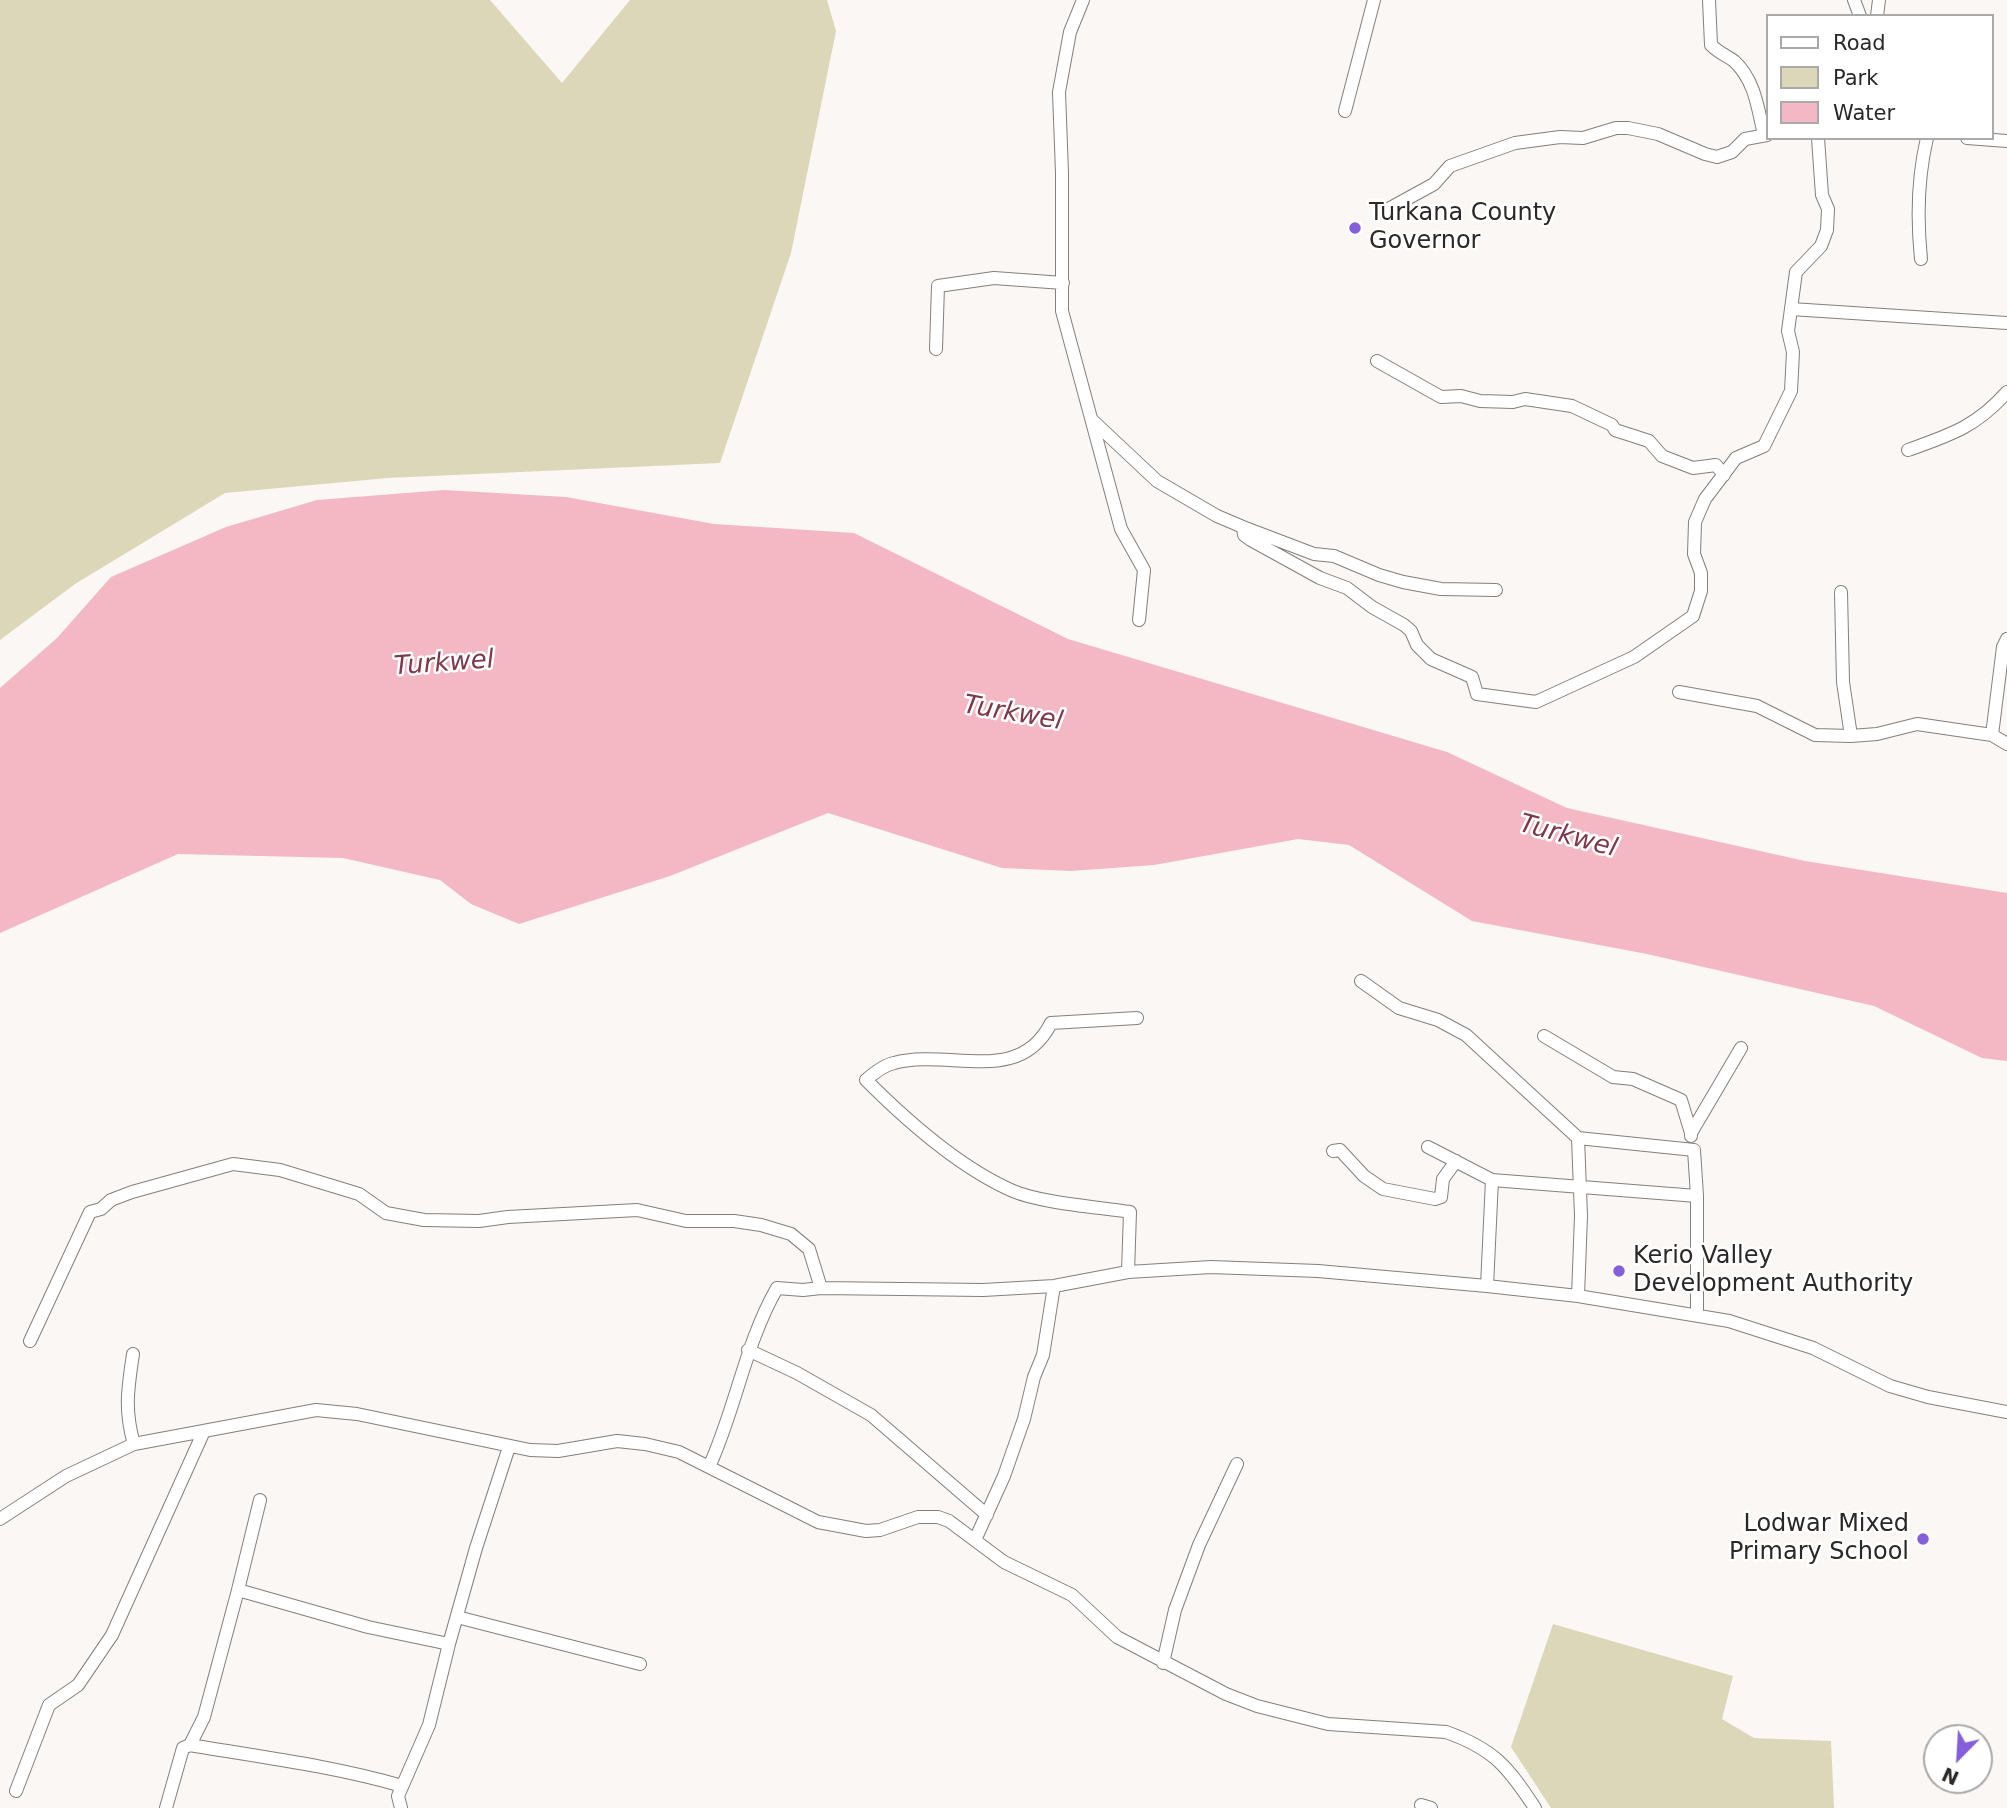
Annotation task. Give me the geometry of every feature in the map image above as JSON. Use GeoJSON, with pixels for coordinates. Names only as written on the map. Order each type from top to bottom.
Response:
{"type":"FeatureCollection","features":[{"type":"Feature","properties":{"kind":"street"},"geometry":{"type":"LineString","coordinates":[[1083,0],[1070,32],[1059,92],[1062,311],[1121,530],[1144,570],[1139,620]]}},
{"type":"Feature","properties":{"kind":"street"},"geometry":{"type":"LineString","coordinates":[[1345,111],[1374,0]]}},
{"type":"Feature","properties":{"kind":"street"},"geometry":{"type":"LineString","coordinates":[[1383,212],[1434,184],[1450,166],[1515,143],[1560,137],[1583,138],[1616,128],[1628,128],[1658,134],[1704,155],[1717,157],[1731,152],[1745,139],[1765,135],[1753,89],[1747,77],[1732,59],[1722,56],[1711,46],[1709,0]]}},
{"type":"Feature","properties":{"kind":"street"},"geometry":{"type":"LineString","coordinates":[[1242,527],[1244,535],[1251,541],[1320,578],[1347,588],[1372,607],[1404,625],[1411,631],[1417,645],[1431,659],[1472,677],[1477,694],[1536,702],[1634,657],[1693,616],[1701,591],[1701,573],[1694,554],[1695,522],[1705,499],[1736,458],[1764,446],[1791,391],[1793,352],[1788,331],[1796,272],[1821,246],[1826,236],[1828,209],[1822,195],[1818,140]]}},
{"type":"Feature","properties":{"kind":"street"},"geometry":{"type":"LineString","coordinates":[[1921,259],[1919,236],[1927,140]]}},
{"type":"Feature","properties":{"kind":"street"},"geometry":{"type":"LineString","coordinates":[[936,349],[937,286],[994,278],[1063,283]]}},
{"type":"Feature","properties":{"kind":"street"},"geometry":{"type":"LineString","coordinates":[[1791,309],[2007,323]]}},
{"type":"Feature","properties":{"kind":"street"},"geometry":{"type":"LineString","coordinates":[[1377,360],[1441,397],[1461,396],[1489,401],[1525,399],[1572,405],[1612,425],[1615,430],[1649,442],[1662,456],[1693,468],[1716,465],[1724,475]]}},
{"type":"Feature","properties":{"kind":"street"},"geometry":{"type":"LineString","coordinates":[[1908,450],[1955,433],[1976,422],[2007,392]]}},
{"type":"Feature","properties":{"kind":"street"},"geometry":{"type":"LineString","coordinates":[[1092,419],[1157,481],[1217,516],[1242,527],[1314,554],[1334,556],[1403,582],[1441,589],[1496,590]]}},
{"type":"Feature","properties":{"kind":"street"},"geometry":{"type":"LineString","coordinates":[[1841,593],[1843,682],[1851,736]]}},
{"type":"Feature","properties":{"kind":"street"},"geometry":{"type":"LineString","coordinates":[[1992,735],[2003,647],[2007,639]]}},
{"type":"Feature","properties":{"kind":"street"},"geometry":{"type":"LineString","coordinates":[[1679,692],[1757,706],[1815,734],[1877,734],[1917,724],[1992,735],[2007,744]]}},
{"type":"Feature","properties":{"kind":"street"},"geometry":{"type":"LineString","coordinates":[[1361,981],[1399,1008],[1438,1020],[1466,1035],[1578,1138],[1694,1150]]}},
{"type":"Feature","properties":{"kind":"street"},"geometry":{"type":"LineString","coordinates":[[1128,1272],[1130,1212],[1014,1191],[980,1173],[956,1156],[866,1080],[893,1063],[928,1059],[995,1061],[1020,1056],[1038,1044],[1051,1023],[1137,1018]]}},
{"type":"Feature","properties":{"kind":"street"},"geometry":{"type":"LineString","coordinates":[[1544,1036],[1613,1077],[1633,1079],[1681,1100],[1694,1150],[1698,1314]]}},
{"type":"Feature","properties":{"kind":"street"},"geometry":{"type":"LineString","coordinates":[[1691,1132],[1741,1048]]}},
{"type":"Feature","properties":{"kind":"street"},"geometry":{"type":"LineString","coordinates":[[1578,1138],[1578,1296]]}},
{"type":"Feature","properties":{"kind":"street"},"geometry":{"type":"LineString","coordinates":[[1429,1147],[1492,1180],[1697,1196]]}},
{"type":"Feature","properties":{"kind":"street"},"geometry":{"type":"LineString","coordinates":[[1333,1150],[1340,1150],[1364,1176],[1383,1188],[1435,1199],[1441,1197],[1443,1179],[1457,1161]]}},
{"type":"Feature","properties":{"kind":"street"},"geometry":{"type":"LineString","coordinates":[[30,1342],[90,1212],[132,1192],[233,1164],[280,1170],[359,1194],[386,1213],[424,1220],[479,1222],[508,1217],[637,1210],[686,1221],[761,1225],[791,1234],[809,1249],[821,1288]]}},
{"type":"Feature","properties":{"kind":"street"},"geometry":{"type":"LineString","coordinates":[[1487,1286],[1492,1180]]}},
{"type":"Feature","properties":{"kind":"street"},"geometry":{"type":"LineString","coordinates":[[709,1467],[732,1412],[748,1350],[762,1314],[777,1288],[984,1290],[1054,1286],[1128,1272],[1211,1267],[1318,1271],[1487,1286],[1698,1314],[1813,1348],[1891,1386],[1928,1397],[2007,1412]]}},
{"type":"Feature","properties":{"kind":"street"},"geometry":{"type":"LineString","coordinates":[[975,1540],[1016,1443],[1034,1377],[1043,1355],[1054,1286]]}},
{"type":"Feature","properties":{"kind":"street"},"geometry":{"type":"LineString","coordinates":[[748,1350],[797,1373],[871,1415],[987,1515]]}},
{"type":"Feature","properties":{"kind":"street"},"geometry":{"type":"LineString","coordinates":[[134,1354],[126,1401],[134,1444]]}},
{"type":"Feature","properties":{"kind":"street"},"geometry":{"type":"LineString","coordinates":[[0,1519],[66,1476],[134,1444],[316,1410],[382,1419],[509,1447],[558,1451],[617,1441],[645,1444],[679,1452],[818,1522],[866,1531],[880,1530],[918,1517],[938,1517],[956,1525],[1004,1562],[1072,1595],[1117,1637],[1163,1663],[1245,1702],[1303,1719],[1341,1726],[1446,1732],[1456,1735],[1489,1751],[1519,1784],[1535,1808]]}},
{"type":"Feature","properties":{"kind":"street"},"geometry":{"type":"LineString","coordinates":[[16,1791],[50,1705],[78,1685],[112,1635],[204,1431]]}},
{"type":"Feature","properties":{"kind":"street"},"geometry":{"type":"LineString","coordinates":[[401,1808],[398,1796],[429,1725],[449,1644],[509,1447]]}},
{"type":"Feature","properties":{"kind":"street"},"geometry":{"type":"LineString","coordinates":[[1163,1663],[1175,1609],[1199,1545],[1237,1464]]}},
{"type":"Feature","properties":{"kind":"street"},"geometry":{"type":"LineString","coordinates":[[190,1745],[204,1717],[260,1500]]}},
{"type":"Feature","properties":{"kind":"street"},"geometry":{"type":"LineString","coordinates":[[238,1590],[368,1627],[449,1644]]}},
{"type":"Feature","properties":{"kind":"street"},"geometry":{"type":"LineString","coordinates":[[457,1617],[640,1664]]}},
{"type":"Feature","properties":{"kind":"street"},"geometry":{"type":"LineString","coordinates":[[166,1808],[183,1748],[190,1745],[325,1767],[402,1786]]}},
{"type":"Feature","properties":{"kind":"green space"},"geometry":{"type":"Polygon","coordinates":[[[0,0],[490,0],[562,83],[630,0],[827,0],[836,31],[791,253],[720,463],[388,478],[225,493],[75,584],[0,640],[0,0]]]}},
{"type":"Feature","properties":{"kind":"green space"},"geometry":{"type":"Polygon","coordinates":[[[1553,1624],[1733,1676],[1722,1719],[1754,1738],[1831,1741],[1834,1808],[1551,1808],[1511,1747],[1553,1624]]]}},
{"type":"Feature","properties":{"kind":"water","name":"Turkwel"},"geometry":{"type":"Polygon","coordinates":[[[444,490],[566,497],[714,524],[854,533],[1068,639],[1447,752],[1567,808],[1805,861],[2007,893],[2007,1061],[1982,1058],[1874,1006],[1647,954],[1472,921],[1349,845],[1298,839],[1154,865],[1071,871],[1002,868],[828,813],[670,876],[519,924],[471,904],[440,880],[343,858],[178,854],[0,933],[0,688],[57,638],[111,577],[226,527],[317,500],[444,490]]]}},
{"type":"Feature","properties":{"kind":"place","name":"Turkana County Governor"},"geometry":{"type":"Point","coordinates":[1355,228]}},
{"type":"Feature","properties":{"kind":"place","name":"Kerio Valley Development Authority"},"geometry":{"type":"Point","coordinates":[1619,1271]}},
{"type":"Feature","properties":{"kind":"place","name":"Lodwar Mixed Primary School"},"geometry":{"type":"Point","coordinates":[1923,1539]}}]}
